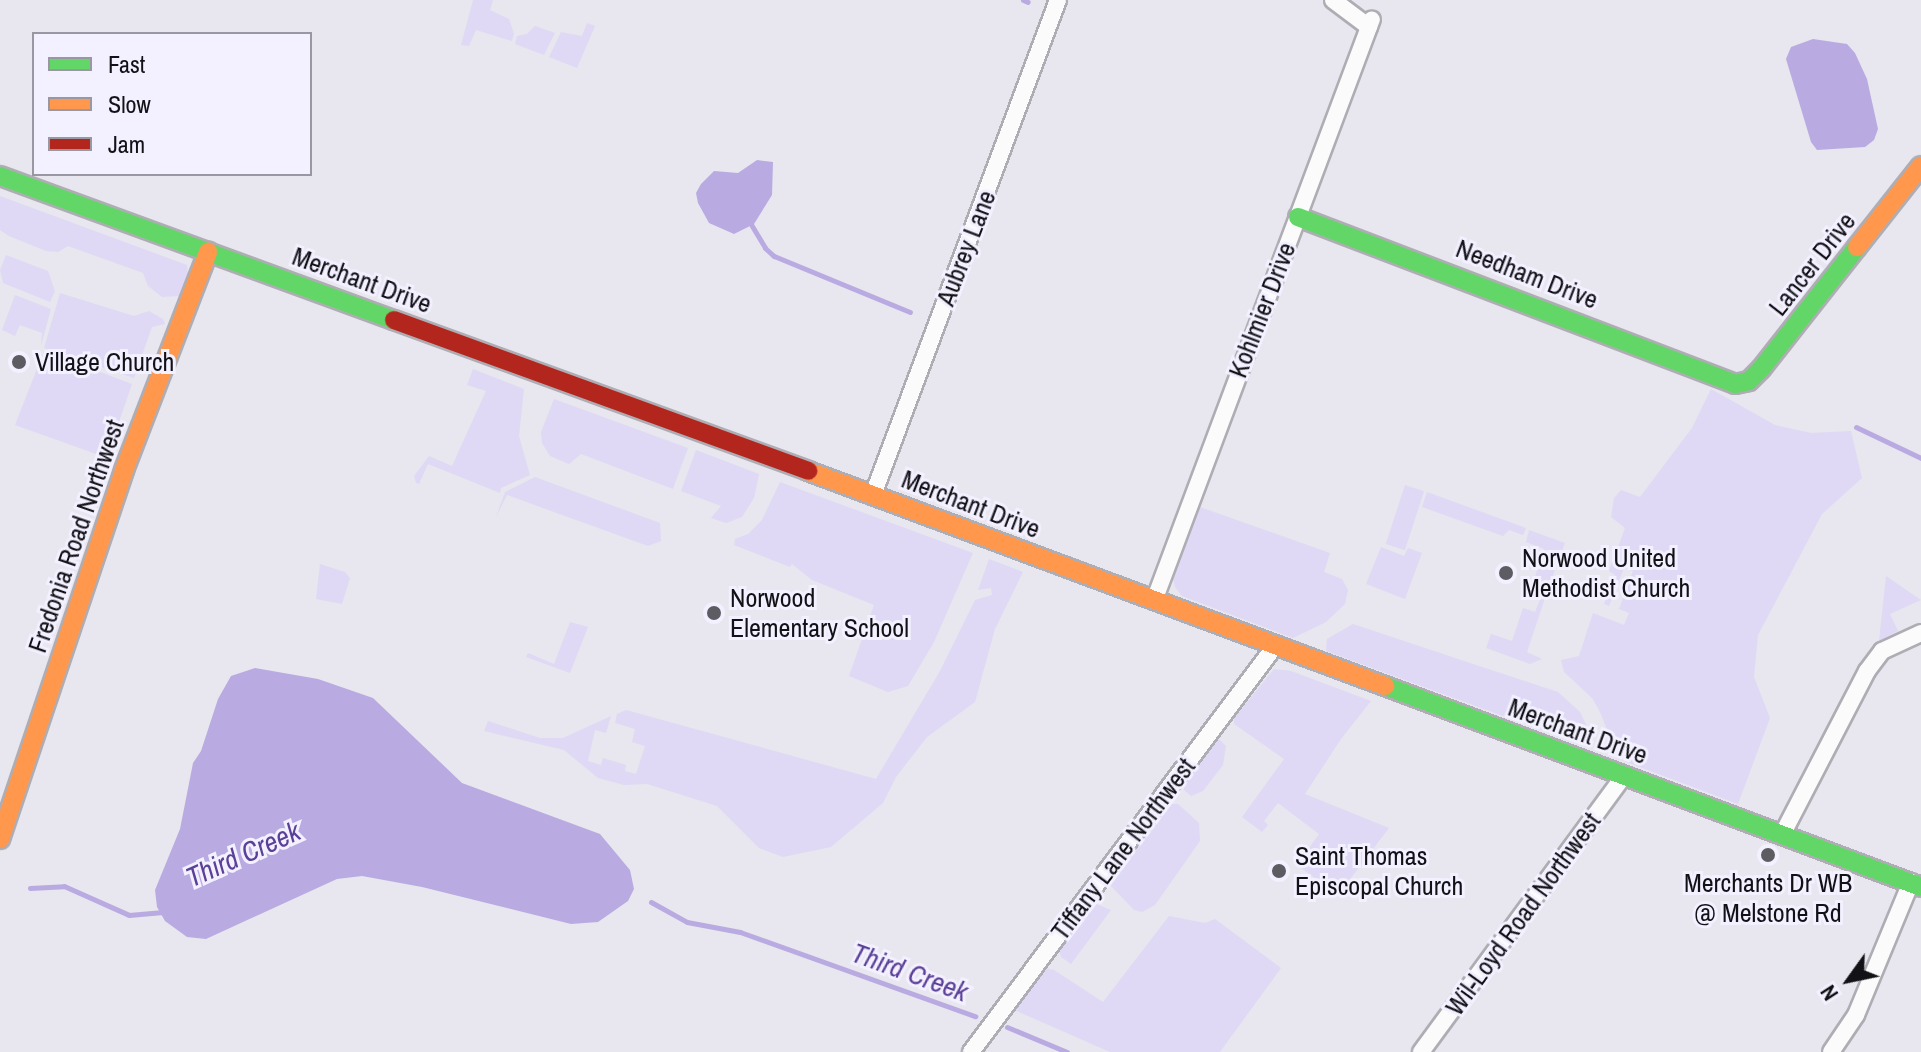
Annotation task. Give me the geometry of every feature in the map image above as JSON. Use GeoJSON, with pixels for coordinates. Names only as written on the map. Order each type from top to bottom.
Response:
{"type":"FeatureCollection","features":[{"type":"Feature","properties":{"kind":"main road","name":"Lancer Drive"},"geometry":{"type":"LineString","coordinates":[[1735,384],[1749,381],[1761,369],[1921,166]]}},
{"type":"Feature","properties":{"kind":"main road","name":"Merchant Drive"},"geometry":{"type":"LineString","coordinates":[[0,176],[873,495],[1916,884]]}},
{"type":"Feature","properties":{"kind":"main road","name":"Needham Drive"},"geometry":{"type":"LineString","coordinates":[[1298,217],[1643,346],[1735,384]]}},
{"type":"Feature","properties":{"kind":"main road","name":"Fredonia Road Northwest"},"geometry":{"type":"LineString","coordinates":[[0,839],[124,470],[208,252]]}},
{"type":"Feature","properties":{"kind":"street","name":"Aubrey Lane"},"geometry":{"type":"LineString","coordinates":[[873,495],[1058,0]]}},
{"type":"Feature","properties":{"kind":"street","name":"Kohlmier Drive"},"geometry":{"type":"LineString","coordinates":[[1154,601],[1371,23],[1333,0]]}},
{"type":"Feature","properties":{"kind":"street"},"geometry":{"type":"LineString","coordinates":[[1782,835],[1867,671],[1882,651],[1921,633]]}},
{"type":"Feature","properties":{"kind":"street","name":"Tiffany Lane Northwest"},"geometry":{"type":"LineString","coordinates":[[971,1052],[1275,646]]}},
{"type":"Feature","properties":{"kind":"street","name":"Wil-Loyd Road Northwest"},"geometry":{"type":"LineString","coordinates":[[1421,1052],[1624,776]]}},
{"type":"Feature","properties":{"kind":"street"},"geometry":{"type":"LineString","coordinates":[[1831,1052],[1856,1015],[1916,884]]}},
{"type":"Feature","properties":{"kind":"shaded area"},"geometry":{"type":"Polygon","coordinates":[[[473,0],[493,0],[490,10],[509,19],[514,34],[512,41],[476,30],[469,46],[461,45],[473,0]]]}},
{"type":"Feature","properties":{"kind":"shaded area"},"geometry":{"type":"Polygon","coordinates":[[[587,23],[595,26],[577,68],[549,57],[561,32],[582,36],[587,23]]]}},
{"type":"Feature","properties":{"kind":"shaded area"},"geometry":{"type":"Polygon","coordinates":[[[535,26],[555,33],[544,55],[515,44],[517,36],[527,34],[535,26]]]}},
{"type":"Feature","properties":{"kind":"shaded area"},"geometry":{"type":"Polygon","coordinates":[[[0,196],[187,265],[188,274],[179,296],[162,297],[148,286],[143,273],[68,246],[58,252],[46,251],[9,236],[0,230],[0,196]]]}},
{"type":"Feature","properties":{"kind":"shaded area"},"geometry":{"type":"Polygon","coordinates":[[[6,255],[48,271],[55,291],[50,302],[3,283],[0,270],[6,255]]]}},
{"type":"Feature","properties":{"kind":"shaded area"},"geometry":{"type":"Polygon","coordinates":[[[60,293],[134,316],[149,311],[163,319],[165,324],[152,327],[134,378],[44,348],[60,293]]]}},
{"type":"Feature","properties":{"kind":"shaded area"},"geometry":{"type":"Polygon","coordinates":[[[15,295],[51,309],[41,346],[42,333],[20,325],[15,336],[2,330],[15,295]]]}},
{"type":"Feature","properties":{"kind":"shaded area"},"geometry":{"type":"Polygon","coordinates":[[[44,351],[132,384],[108,454],[99,455],[15,425],[44,351]]]}},
{"type":"Feature","properties":{"kind":"shaded area"},"geometry":{"type":"Polygon","coordinates":[[[473,369],[524,389],[519,436],[530,475],[501,488],[500,493],[428,464],[419,484],[416,483],[414,476],[429,456],[452,466],[486,391],[467,385],[473,369]]]}},
{"type":"Feature","properties":{"kind":"shaded area"},"geometry":{"type":"Polygon","coordinates":[[[1711,389],[1775,425],[1811,433],[1851,431],[1862,478],[1822,514],[1758,635],[1754,677],[1770,718],[1738,804],[1616,758],[1608,746],[1608,732],[1600,712],[1592,698],[1564,672],[1561,660],[1579,656],[1593,613],[1624,625],[1629,613],[1619,609],[1633,571],[1624,568],[1609,606],[1604,604],[1615,575],[1609,571],[1625,528],[1611,517],[1614,498],[1621,490],[1640,497],[1692,428],[1711,389]]]}},
{"type":"Feature","properties":{"kind":"shaded area"},"geometry":{"type":"Polygon","coordinates":[[[554,399],[688,448],[673,489],[581,454],[569,464],[550,456],[542,443],[541,432],[554,399]]]}},
{"type":"Feature","properties":{"kind":"shaded area"},"geometry":{"type":"Polygon","coordinates":[[[696,450],[759,474],[754,498],[742,517],[726,523],[711,518],[721,506],[681,491],[696,450]]]}},
{"type":"Feature","properties":{"kind":"shaded area"},"geometry":{"type":"Polygon","coordinates":[[[535,477],[660,523],[661,541],[648,546],[507,495],[496,517],[505,492],[535,477]]]}},
{"type":"Feature","properties":{"kind":"shaded area"},"geometry":{"type":"Polygon","coordinates":[[[780,482],[973,553],[934,642],[908,686],[888,692],[849,676],[874,605],[812,580],[792,564],[790,567],[734,545],[735,539],[748,534],[762,520],[780,482]]]}},
{"type":"Feature","properties":{"kind":"shaded area"},"geometry":{"type":"Polygon","coordinates":[[[1405,485],[1424,491],[1405,550],[1386,544],[1405,485]]]}},
{"type":"Feature","properties":{"kind":"shaded area"},"geometry":{"type":"Polygon","coordinates":[[[1427,492],[1526,528],[1523,535],[1509,530],[1503,536],[1422,507],[1427,492]]]}},
{"type":"Feature","properties":{"kind":"shaded area"},"geometry":{"type":"Polygon","coordinates":[[[1197,506],[1330,553],[1324,572],[1342,579],[1348,590],[1345,604],[1326,622],[1293,638],[1182,596],[1175,587],[1172,574],[1197,506]]]}},
{"type":"Feature","properties":{"kind":"shaded area"},"geometry":{"type":"Polygon","coordinates":[[[1529,530],[1565,543],[1559,560],[1550,558],[1547,566],[1555,570],[1548,589],[1533,583],[1544,549],[1526,542],[1529,530]]]}},
{"type":"Feature","properties":{"kind":"shaded area"},"geometry":{"type":"Polygon","coordinates":[[[1381,547],[1404,556],[1408,548],[1422,553],[1405,599],[1366,584],[1381,547]]]}},
{"type":"Feature","properties":{"kind":"shaded area"},"geometry":{"type":"Polygon","coordinates":[[[989,559],[1023,572],[995,629],[975,702],[927,737],[896,777],[883,803],[831,847],[783,857],[759,848],[717,806],[647,784],[624,785],[598,778],[564,750],[484,731],[488,721],[540,738],[563,738],[611,716],[606,733],[595,730],[588,761],[601,765],[603,758],[626,765],[625,771],[636,774],[645,746],[632,742],[635,729],[615,723],[617,714],[626,710],[876,779],[940,671],[975,600],[992,595],[991,588],[978,590],[989,559]]]}},
{"type":"Feature","properties":{"kind":"shaded area"},"geometry":{"type":"Polygon","coordinates":[[[320,564],[345,572],[350,578],[342,604],[316,599],[320,564]]]}},
{"type":"Feature","properties":{"kind":"shaded area"},"geometry":{"type":"Polygon","coordinates":[[[1886,576],[1921,600],[1890,614],[1898,631],[1879,641],[1886,576]]]}},
{"type":"Feature","properties":{"kind":"shaded area"},"geometry":{"type":"Polygon","coordinates":[[[1541,597],[1545,598],[1527,652],[1542,659],[1530,664],[1486,648],[1491,634],[1512,641],[1523,608],[1535,612],[1541,597]]]}},
{"type":"Feature","properties":{"kind":"shaded area"},"geometry":{"type":"Polygon","coordinates":[[[570,622],[588,627],[570,673],[526,657],[528,653],[554,664],[570,622]]]}},
{"type":"Feature","properties":{"kind":"shaded area"},"geometry":{"type":"Polygon","coordinates":[[[1353,624],[1558,692],[1580,712],[1590,733],[1590,744],[1587,747],[1326,651],[1327,639],[1353,624]]]}},
{"type":"Feature","properties":{"kind":"shaded area"},"geometry":{"type":"Polygon","coordinates":[[[1274,669],[1291,671],[1371,701],[1341,739],[1305,794],[1389,828],[1338,895],[1297,865],[1319,834],[1278,803],[1264,821],[1268,825],[1262,832],[1242,817],[1284,759],[1234,724],[1234,718],[1274,669]]]}},
{"type":"Feature","properties":{"kind":"shaded area"},"geometry":{"type":"Polygon","coordinates":[[[1218,738],[1226,746],[1223,765],[1203,791],[1191,796],[1184,790],[1184,784],[1218,738]]]}},
{"type":"Feature","properties":{"kind":"shaded area"},"geometry":{"type":"Polygon","coordinates":[[[1169,804],[1178,804],[1199,823],[1200,841],[1155,905],[1142,912],[1134,910],[1109,884],[1169,804]]]}},
{"type":"Feature","properties":{"kind":"shaded area"},"geometry":{"type":"Polygon","coordinates":[[[1094,903],[1111,910],[1071,964],[1061,957],[1059,949],[1094,903]]]}},
{"type":"Feature","properties":{"kind":"shaded area"},"geometry":{"type":"Polygon","coordinates":[[[1169,916],[1205,923],[1215,919],[1281,968],[1220,1052],[1110,1052],[1012,1009],[1045,968],[1054,970],[1103,1002],[1169,916]]]}},
{"type":"Feature","properties":{"kind":"water"},"geometry":{"type":"Polygon","coordinates":[[[1813,39],[1847,44],[1855,53],[1867,79],[1878,129],[1874,140],[1865,147],[1817,150],[1811,142],[1786,59],[1791,47],[1813,39]]]}},
{"type":"Feature","properties":{"kind":"water"},"geometry":{"type":"Polygon","coordinates":[[[757,160],[773,162],[772,195],[754,224],[734,234],[709,223],[698,203],[696,193],[701,184],[714,171],[738,173],[757,160]]]}},
{"type":"Feature","properties":{"kind":"water"},"geometry":{"type":"Polygon","coordinates":[[[255,668],[318,679],[373,698],[462,783],[600,834],[630,870],[634,889],[628,901],[598,922],[571,924],[422,887],[362,876],[337,879],[206,939],[187,937],[165,921],[157,907],[155,890],[180,829],[193,763],[201,751],[218,699],[231,676],[255,668]]]}},
{"type":"Feature","properties":{"kind":"waterway"},"geometry":{"type":"LineString","coordinates":[[1023,0],[1028,2]]}},
{"type":"Feature","properties":{"kind":"waterway"},"geometry":{"type":"LineString","coordinates":[[749,221],[765,248],[774,256],[910,312]]}},
{"type":"Feature","properties":{"kind":"waterway"},"geometry":{"type":"LineString","coordinates":[[1856,427],[1921,458]]}},
{"type":"Feature","properties":{"kind":"waterway","name":"Third Creek"},"geometry":{"type":"LineString","coordinates":[[30,888],[64,886],[129,915],[166,912]]}},
{"type":"Feature","properties":{"kind":"waterway","name":"Third Creek"},"geometry":{"type":"LineString","coordinates":[[651,902],[687,922],[740,932],[975,1016]]}},
{"type":"Feature","properties":{"kind":"waterway","name":"Third Creek"},"geometry":{"type":"LineString","coordinates":[[1007,1027],[1067,1052]]}},
{"type":"Feature","properties":{"kind":"traffic: fast"},"geometry":{"type":"LineString","coordinates":[[0,176],[394,320]]}},
{"type":"Feature","properties":{"kind":"traffic: fast"},"geometry":{"type":"LineString","coordinates":[[1298,217],[1735,384],[1749,381],[1761,369],[1857,247]]}},
{"type":"Feature","properties":{"kind":"traffic: fast"},"geometry":{"type":"LineString","coordinates":[[1385,686],[1921,887]]}},
{"type":"Feature","properties":{"kind":"traffic: slow"},"geometry":{"type":"LineString","coordinates":[[1857,247],[1921,166]]}},
{"type":"Feature","properties":{"kind":"traffic: slow"},"geometry":{"type":"LineString","coordinates":[[0,839],[124,470],[208,252]]}},
{"type":"Feature","properties":{"kind":"traffic: slow"},"geometry":{"type":"LineString","coordinates":[[808,471],[1385,686]]}},
{"type":"Feature","properties":{"kind":"traffic: jam"},"geometry":{"type":"LineString","coordinates":[[394,320],[808,471]]}},
{"type":"Feature","properties":{"kind":"place","name":"Village Church"},"geometry":{"type":"Point","coordinates":[19,362]}},
{"type":"Feature","properties":{"kind":"place","name":"Norwood United Methodist Church"},"geometry":{"type":"Point","coordinates":[1506,573]}},
{"type":"Feature","properties":{"kind":"place","name":"Norwood Elementary School"},"geometry":{"type":"Point","coordinates":[714,613]}},
{"type":"Feature","properties":{"kind":"place","name":"Merchants Dr WB @ Melstone Rd"},"geometry":{"type":"Point","coordinates":[1768,855]}},
{"type":"Feature","properties":{"kind":"place","name":"Saint Thomas Episcopal Church"},"geometry":{"type":"Point","coordinates":[1279,871]}}]}
